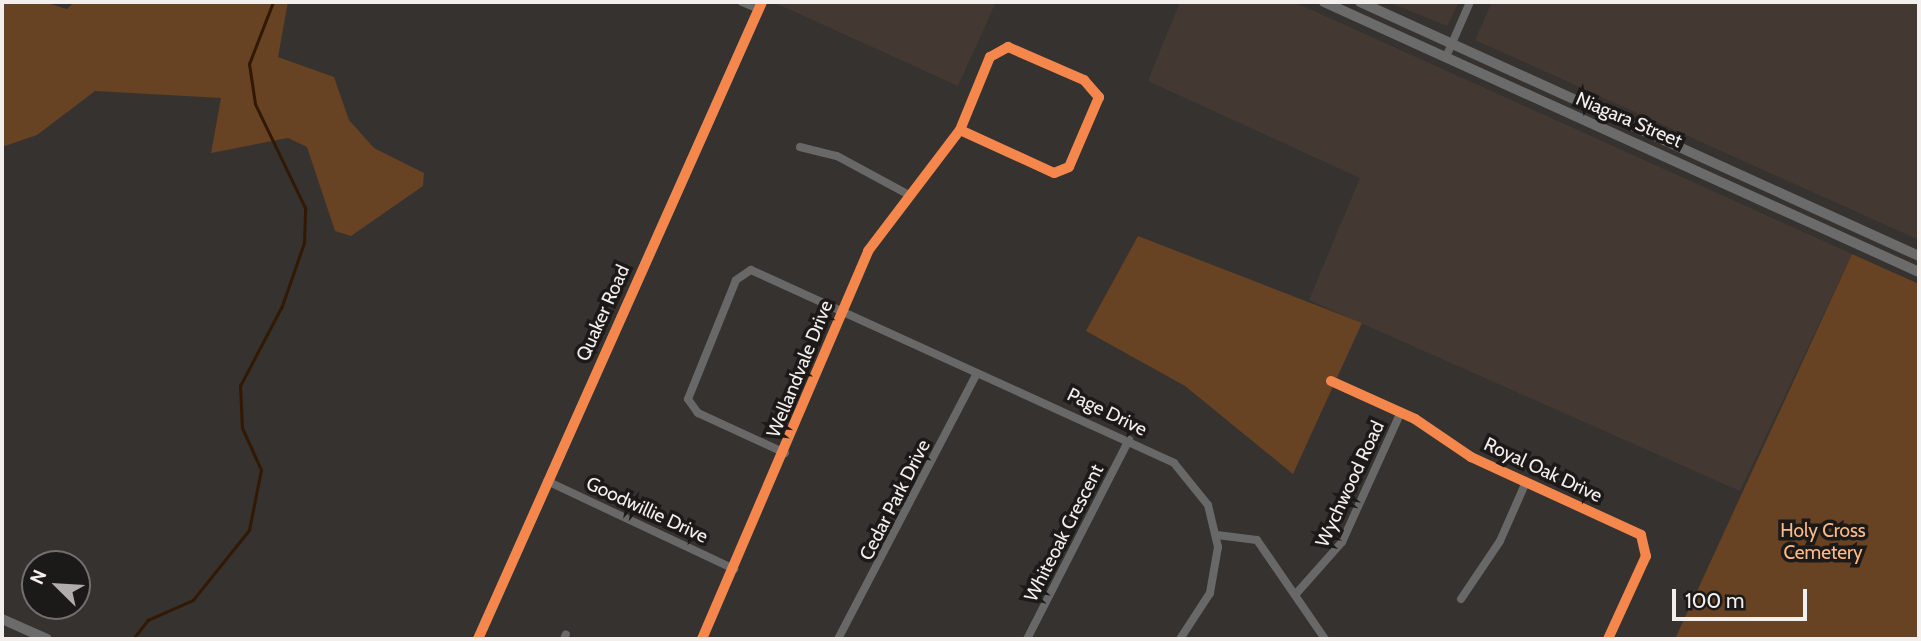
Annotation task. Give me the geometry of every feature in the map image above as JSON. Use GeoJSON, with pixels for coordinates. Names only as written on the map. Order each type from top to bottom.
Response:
{"type":"FeatureCollection","features":[{"type":"Feature","properties":{"kind":"main road","name":"Niagara Street"},"geometry":{"type":"LineString","coordinates":[[1324,2],[1919,272]]}},
{"type":"Feature","properties":{"kind":"main road","name":"Niagara Street"},"geometry":{"type":"LineString","coordinates":[[1360,2],[1919,256]]}},
{"type":"Feature","properties":{"kind":"main road","name":"Quaker Road"},"geometry":{"type":"LineString","coordinates":[[478,639],[760,5]]}},
{"type":"Feature","properties":{"kind":"main road"},"geometry":{"type":"LineString","coordinates":[[2,619],[47,639]]}},
{"type":"Feature","properties":{"kind":"street"},"geometry":{"type":"LineString","coordinates":[[742,2],[760,5]]}},
{"type":"Feature","properties":{"kind":"street"},"geometry":{"type":"LineString","coordinates":[[1446,57],[1470,2]]}},
{"type":"Feature","properties":{"kind":"street","name":"Wellandvale Drive"},"geometry":{"type":"LineString","coordinates":[[702,639],[785,453],[869,251],[960,130],[998,49],[1008,47],[1084,80],[1098,97],[1069,167],[1054,173],[960,130]]}},
{"type":"Feature","properties":{"kind":"street"},"geometry":{"type":"LineString","coordinates":[[800,147],[837,156],[909,195]]}},
{"type":"Feature","properties":{"kind":"street","name":"Page Drive"},"geometry":{"type":"LineString","coordinates":[[785,453],[698,413],[688,399],[693,376],[736,280],[748,271],[774,276],[841,315],[1129,440],[1188,476],[1217,535]]}},
{"type":"Feature","properties":{"kind":"street","name":"Cedar Park Drive"},"geometry":{"type":"LineString","coordinates":[[838,639],[977,373]]}},
{"type":"Feature","properties":{"kind":"street","name":"Royal Oak Drive"},"geometry":{"type":"LineString","coordinates":[[1331,381],[1401,412],[1526,482],[1647,540],[1646,556],[1608,639]]}},
{"type":"Feature","properties":{"kind":"street","name":"Wychwood Road"},"geometry":{"type":"LineString","coordinates":[[1296,595],[1342,542],[1401,412]]}},
{"type":"Feature","properties":{"kind":"street","name":"Whiteoak Crescent"},"geometry":{"type":"LineString","coordinates":[[1027,639],[1129,440]]}},
{"type":"Feature","properties":{"kind":"street","name":"Goodwillie Drive"},"geometry":{"type":"LineString","coordinates":[[547,481],[734,569]]}},
{"type":"Feature","properties":{"kind":"street"},"geometry":{"type":"LineString","coordinates":[[1461,599],[1500,541],[1526,482]]}},
{"type":"Feature","properties":{"kind":"street"},"geometry":{"type":"LineString","coordinates":[[1180,639],[1210,593],[1217,535],[1257,540],[1325,639]]}},
{"type":"Feature","properties":{"kind":"shaded area"},"geometry":{"type":"Polygon","coordinates":[[[773,2],[996,2],[958,86],[773,2]]]}},
{"type":"Feature","properties":{"kind":"shaded area"},"geometry":{"type":"Polygon","coordinates":[[[1180,2],[1294,2],[1852,254],[1740,491],[1309,300],[1360,178],[1148,81],[1180,2]]]}},
{"type":"Feature","properties":{"kind":"shaded area"},"geometry":{"type":"Polygon","coordinates":[[[1388,2],[1459,2],[1447,26],[1388,2]]]}},
{"type":"Feature","properties":{"kind":"shaded area"},"geometry":{"type":"Polygon","coordinates":[[[1492,2],[1919,2],[1919,240],[1475,40],[1492,2]]]}},
{"type":"Feature","properties":{"kind":"green space"},"geometry":{"type":"Polygon","coordinates":[[[2,2],[44,2],[67,9],[74,2],[288,2],[278,57],[334,77],[349,120],[374,148],[424,173],[423,186],[351,236],[335,231],[307,147],[288,138],[211,153],[221,98],[95,91],[37,135],[2,147],[2,2]]]}},
{"type":"Feature","properties":{"kind":"green space"},"geometry":{"type":"Polygon","coordinates":[[[1138,236],[1362,323],[1293,474],[1185,386],[1086,331],[1138,236]]]}},
{"type":"Feature","properties":{"kind":"green space","name":"Holy Cross Cemetery"},"geometry":{"type":"Polygon","coordinates":[[[1852,254],[1919,284],[1919,639],[1675,639],[1852,254]]]}},
{"type":"Feature","properties":{"kind":"waterway"},"geometry":{"type":"LineString","coordinates":[[133,639],[148,620],[193,600],[249,530],[261,470],[242,428],[240,386],[282,306],[304,243],[305,208],[255,104],[249,64],[273,2]]}},
{"type":"Feature","properties":{"kind":"cycle path"},"geometry":{"type":"LineString","coordinates":[[478,639],[762,2]]}},
{"type":"Feature","properties":{"kind":"cycle path"},"geometry":{"type":"LineString","coordinates":[[702,639],[868,251],[960,130],[990,57],[1008,47],[1084,80],[1099,97],[1069,167],[1054,173],[960,130]]}},
{"type":"Feature","properties":{"kind":"cycle path"},"geometry":{"type":"LineString","coordinates":[[1331,381],[1415,419],[1471,457],[1641,535],[1646,556],[1608,639]]}}]}
